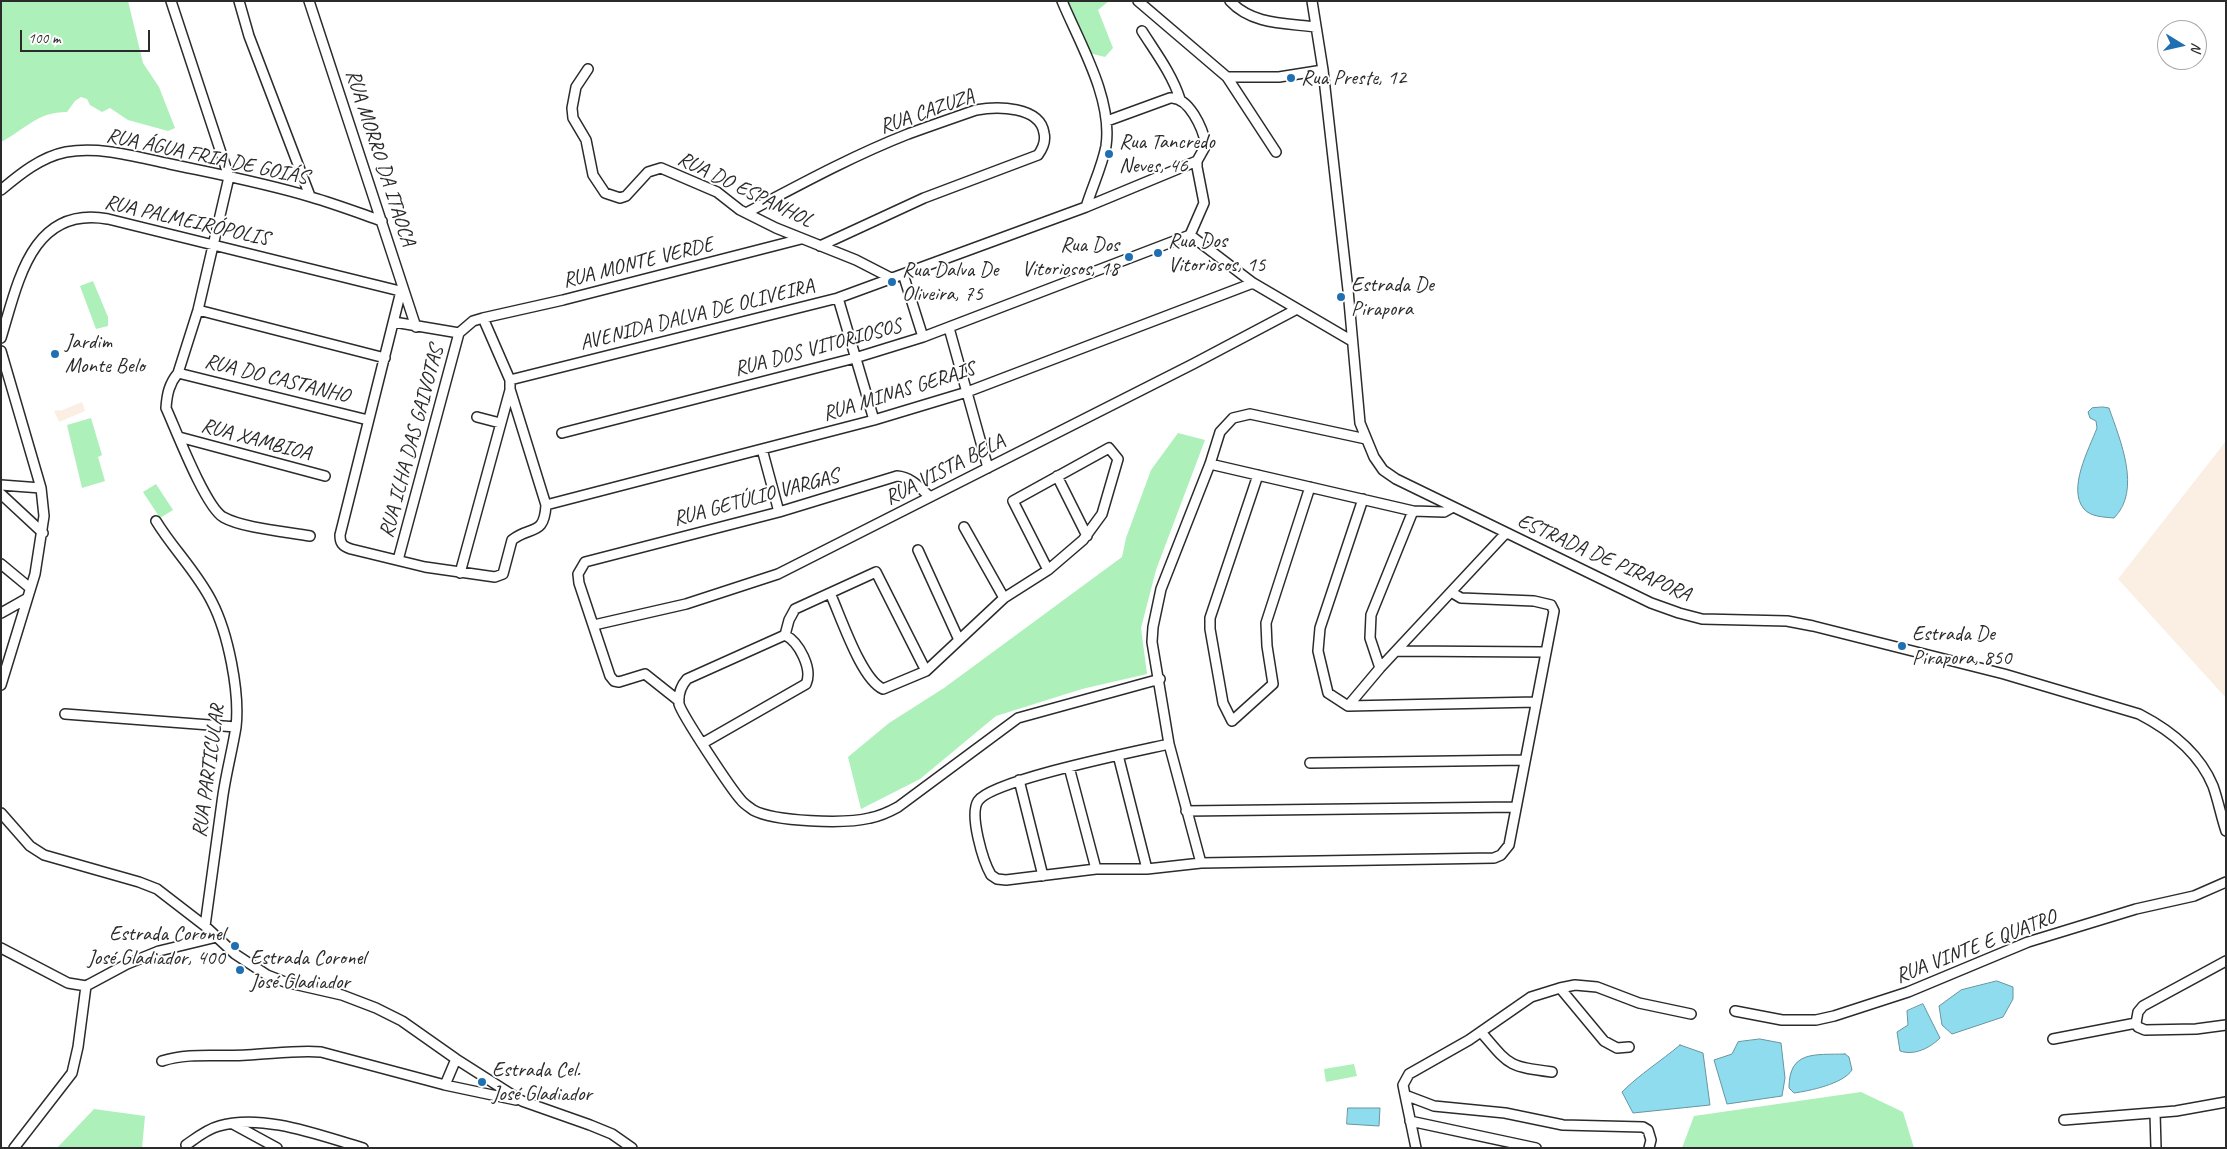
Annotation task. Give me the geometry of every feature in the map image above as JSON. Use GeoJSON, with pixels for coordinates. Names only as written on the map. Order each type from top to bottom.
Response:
{"type":"FeatureCollection","features":[{"type":"Feature","properties":{"kind":"street"},"geometry":{"type":"LineString","coordinates":[[171,1],[229,177],[198,310],[178,373],[171,381],[167,394],[166,408],[210,503],[222,517],[247,524],[310,536]]}},
{"type":"Feature","properties":{"kind":"street"},"geometry":{"type":"LineString","coordinates":[[239,1],[249,36],[310,196]]}},
{"type":"Feature","properties":{"kind":"street","name":"RUA MORRO DA ITAOCA"},"geometry":{"type":"LineString","coordinates":[[310,1],[359,158],[416,327]]}},
{"type":"Feature","properties":{"kind":"street"},"geometry":{"type":"LineString","coordinates":[[1062,1],[1100,90],[1107,121],[1106,145],[1101,169],[1086,207]]}},
{"type":"Feature","properties":{"kind":"street"},"geometry":{"type":"LineString","coordinates":[[1138,1],[1227,78],[1276,152]]}},
{"type":"Feature","properties":{"kind":"street"},"geometry":{"type":"LineString","coordinates":[[1230,1],[1245,14],[1256,19],[1316,27]]}},
{"type":"Feature","properties":{"kind":"street","name":"ESTRADA DE PIRAPORA"},"geometry":{"type":"LineString","coordinates":[[1312,1],[1323,70],[1348,290],[1360,423],[1374,457],[1383,470],[1396,479],[1505,534],[1651,603],[1679,613],[1702,619],[1786,621],[1813,626],[2004,674],[2139,714],[2158,724],[2199,759],[2213,787],[2226,831]]}},
{"type":"Feature","properties":{"kind":"street"},"geometry":{"type":"LineString","coordinates":[[1142,31],[1166,69],[1180,99],[1190,110],[1205,138],[1204,151],[1197,161],[1197,172],[1204,202],[1190,235],[1253,283],[1352,341]]}},
{"type":"Feature","properties":{"kind":"street","name":"RUA DO ESPANHOL"},"geometry":{"type":"LineString","coordinates":[[588,69],[576,87],[572,118],[586,140],[592,175],[605,193],[613,197],[626,196],[648,172],[661,168],[717,192],[746,213],[801,239],[856,260],[890,278]]}},
{"type":"Feature","properties":{"kind":"street"},"geometry":{"type":"LineString","coordinates":[[1227,78],[1279,77],[1323,70]]}},
{"type":"Feature","properties":{"kind":"street"},"geometry":{"type":"LineString","coordinates":[[1107,121],[1170,98],[1180,99]]}},
{"type":"Feature","properties":{"kind":"street","name":"RUA CAZUZA"},"geometry":{"type":"LineString","coordinates":[[746,213],[810,179],[908,134],[976,110],[987,108],[1021,112],[1038,118],[1042,125],[1045,134],[1044,143],[1038,155],[924,198],[820,246]]}},
{"type":"Feature","properties":{"kind":"street","name":"RUA ÁGUA FRIA DE GOIÁS"},"geometry":{"type":"LineString","coordinates":[[1,190],[26,170],[47,158],[64,153],[88,150],[108,151],[310,196],[382,222]]}},
{"type":"Feature","properties":{"kind":"street","name":"AVENIDA DALVA DE OLIVEIRA"},"geometry":{"type":"LineString","coordinates":[[510,385],[838,298],[1086,207],[1197,161]]}},
{"type":"Feature","properties":{"kind":"street","name":"RUA PALMEIRÓPOLIS"},"geometry":{"type":"LineString","coordinates":[[1,338],[19,276],[33,249],[63,222],[92,216],[214,244],[403,292]]}},
{"type":"Feature","properties":{"kind":"street","name":"RUA DOS VITORIOSOS"},"geometry":{"type":"LineString","coordinates":[[562,433],[855,358],[923,338],[1190,235]]}},
{"type":"Feature","properties":{"kind":"street","name":"RUA MONTE VERDE"},"geometry":{"type":"LineString","coordinates":[[459,334],[474,321],[483,318],[564,300],[801,239]]}},
{"type":"Feature","properties":{"kind":"street"},"geometry":{"type":"LineString","coordinates":[[903,274],[923,338]]}},
{"type":"Feature","properties":{"kind":"street","name":"RUA MINAS GERAIS"},"geometry":{"type":"LineString","coordinates":[[546,505],[874,420],[967,392],[1253,283]]}},
{"type":"Feature","properties":{"kind":"street"},"geometry":{"type":"LineString","coordinates":[[403,292],[368,420],[340,534],[340,542],[351,549],[460,573],[495,577],[503,574],[512,540],[517,536],[537,529],[546,519],[546,505],[510,385],[483,318]]}},
{"type":"Feature","properties":{"kind":"street"},"geometry":{"type":"LineString","coordinates":[[838,298],[874,420]]}},
{"type":"Feature","properties":{"kind":"street","name":"RUA VISTA BELA"},"geometry":{"type":"LineString","coordinates":[[594,625],[686,604],[778,574],[1297,309]]}},
{"type":"Feature","properties":{"kind":"street"},"geometry":{"type":"LineString","coordinates":[[198,310],[385,358]]}},
{"type":"Feature","properties":{"kind":"street"},"geometry":{"type":"LineString","coordinates":[[394,322],[459,334]]}},
{"type":"Feature","properties":{"kind":"street"},"geometry":{"type":"LineString","coordinates":[[950,328],[988,468]]}},
{"type":"Feature","properties":{"kind":"street","name":"RUA ILHA DAS GAIVOTAS"},"geometry":{"type":"LineString","coordinates":[[398,560],[459,334]]}},
{"type":"Feature","properties":{"kind":"street"},"geometry":{"type":"LineString","coordinates":[[1,351],[41,488],[44,516],[43,533],[35,574],[1,685]]}},
{"type":"Feature","properties":{"kind":"street","name":"RUA DO CASTANHO"},"geometry":{"type":"LineString","coordinates":[[178,373],[368,420]]}},
{"type":"Feature","properties":{"kind":"street"},"geometry":{"type":"LineString","coordinates":[[460,573],[510,385]]}},
{"type":"Feature","properties":{"kind":"street"},"geometry":{"type":"LineString","coordinates":[[1201,863],[1169,744],[1160,679],[1152,642],[1158,600],[1222,428],[1233,418],[1244,414],[1366,439]]}},
{"type":"Feature","properties":{"kind":"street"},"geometry":{"type":"LineString","coordinates":[[477,416],[500,424]]}},
{"type":"Feature","properties":{"kind":"street","name":"RUA XAMBIOA"},"geometry":{"type":"LineString","coordinates":[[179,437],[325,476]]}},
{"type":"Feature","properties":{"kind":"street"},"geometry":{"type":"LineString","coordinates":[[830,593],[864,669],[876,686],[883,689],[926,671],[1004,598],[1048,570],[1086,536],[1102,514],[1118,459],[1109,448],[1013,501],[1048,570]]}},
{"type":"Feature","properties":{"kind":"street"},"geometry":{"type":"LineString","coordinates":[[762,449],[779,512]]}},
{"type":"Feature","properties":{"kind":"street"},"geometry":{"type":"LineString","coordinates":[[1210,464],[1413,511],[1444,512],[1453,507]]}},
{"type":"Feature","properties":{"kind":"street"},"geometry":{"type":"LineString","coordinates":[[1258,475],[1215,598],[1210,618],[1210,629],[1223,703],[1232,722],[1273,684],[1267,646],[1266,623],[1310,487]]}},
{"type":"Feature","properties":{"kind":"street","name":"RUA GETÚLIO VARGAS"},"geometry":{"type":"LineString","coordinates":[[594,625],[579,583],[578,574],[585,562],[779,512],[897,476],[905,476],[913,480],[930,496]]}},
{"type":"Feature","properties":{"kind":"street"},"geometry":{"type":"LineString","coordinates":[[1057,476],[1086,536]]}},
{"type":"Feature","properties":{"kind":"street"},"geometry":{"type":"LineString","coordinates":[[1,485],[41,488]]}},
{"type":"Feature","properties":{"kind":"street"},"geometry":{"type":"LineString","coordinates":[[1,494],[43,533]]}},
{"type":"Feature","properties":{"kind":"street"},"geometry":{"type":"LineString","coordinates":[[1363,498],[1320,628],[1318,650],[1328,693],[1348,706],[1536,702]]}},
{"type":"Feature","properties":{"kind":"street"},"geometry":{"type":"LineString","coordinates":[[1380,668],[1370,638],[1371,615],[1413,511]]}},
{"type":"Feature","properties":{"kind":"street","name":"RUA PARTICULAR"},"geometry":{"type":"LineString","coordinates":[[156,521],[167,540],[198,578],[213,603],[222,626],[236,688],[236,727],[222,800],[205,926]]}},
{"type":"Feature","properties":{"kind":"street"},"geometry":{"type":"LineString","coordinates":[[964,527],[1004,598]]}},
{"type":"Feature","properties":{"kind":"street"},"geometry":{"type":"LineString","coordinates":[[1348,706],[1380,668],[1505,534]]}},
{"type":"Feature","properties":{"kind":"street"},"geometry":{"type":"LineString","coordinates":[[918,550],[959,640]]}},
{"type":"Feature","properties":{"kind":"street"},"geometry":{"type":"LineString","coordinates":[[1,564],[30,588]]}},
{"type":"Feature","properties":{"kind":"street"},"geometry":{"type":"LineString","coordinates":[[786,635],[789,620],[795,609],[876,572],[926,671]]}},
{"type":"Feature","properties":{"kind":"street"},"geometry":{"type":"LineString","coordinates":[[1169,744],[1020,780],[980,799],[974,811],[974,823],[989,872],[994,877],[1006,880],[1096,869],[1147,869],[1201,863],[1494,858],[1501,855],[1509,845],[1554,610],[1551,605],[1534,601],[1461,598],[1451,592]]}},
{"type":"Feature","properties":{"kind":"street"},"geometry":{"type":"LineString","coordinates":[[1,613],[26,599]]}},
{"type":"Feature","properties":{"kind":"street"},"geometry":{"type":"LineString","coordinates":[[594,625],[610,676],[614,681],[620,682],[645,674],[679,701]]}},
{"type":"Feature","properties":{"kind":"street"},"geometry":{"type":"LineString","coordinates":[[786,635],[687,679],[680,690],[679,701],[680,707],[740,800],[752,809],[769,815],[814,821],[860,820],[888,812],[907,801],[1018,718],[1160,679]]}},
{"type":"Feature","properties":{"kind":"street"},"geometry":{"type":"LineString","coordinates":[[703,743],[806,684],[808,670],[798,645],[786,635]]}},
{"type":"Feature","properties":{"kind":"street"},"geometry":{"type":"LineString","coordinates":[[1397,651],[1545,652]]}},
{"type":"Feature","properties":{"kind":"street"},"geometry":{"type":"LineString","coordinates":[[65,714],[236,727]]}},
{"type":"Feature","properties":{"kind":"street"},"geometry":{"type":"LineString","coordinates":[[1118,755],[1147,869]]}},
{"type":"Feature","properties":{"kind":"street"},"geometry":{"type":"LineString","coordinates":[[1310,763],[1525,760]]}},
{"type":"Feature","properties":{"kind":"street"},"geometry":{"type":"LineString","coordinates":[[1069,767],[1096,869]]}},
{"type":"Feature","properties":{"kind":"street"},"geometry":{"type":"LineString","coordinates":[[1020,780],[1043,876]]}},
{"type":"Feature","properties":{"kind":"street"},"geometry":{"type":"LineString","coordinates":[[1186,811],[1516,807]]}},
{"type":"Feature","properties":{"kind":"street"},"geometry":{"type":"LineString","coordinates":[[1,813],[30,846],[44,854],[140,882],[157,889],[205,926],[235,954],[266,975],[285,982],[342,995],[376,1008],[402,1021],[456,1059],[522,1101]]}},
{"type":"Feature","properties":{"kind":"street","name":"RUA VINTE E QUATRO"},"geometry":{"type":"LineString","coordinates":[[1735,1011],[1782,1020],[1816,1020],[1834,1016],[1908,992],[2028,942],[2136,909],[2194,896],[2226,882]]}},
{"type":"Feature","properties":{"kind":"street"},"geometry":{"type":"LineString","coordinates":[[1,948],[68,983],[86,986],[127,964],[159,951],[217,937]]}},
{"type":"Feature","properties":{"kind":"street"},"geometry":{"type":"LineString","coordinates":[[2226,961],[2143,1006],[2138,1012],[2136,1023],[2138,1027],[2145,1030],[2196,1029],[2226,1025]]}},
{"type":"Feature","properties":{"kind":"street"},"geometry":{"type":"LineString","coordinates":[[1416,1148],[1403,1085],[1409,1074],[1481,1032],[1531,998],[1575,985],[1597,987],[1639,1003],[1691,1014]]}},
{"type":"Feature","properties":{"kind":"street"},"geometry":{"type":"LineString","coordinates":[[14,1148],[72,1073],[78,1047],[86,986]]}},
{"type":"Feature","properties":{"kind":"street"},"geometry":{"type":"LineString","coordinates":[[1560,988],[1604,1041],[1617,1048],[1629,1047]]}},
{"type":"Feature","properties":{"kind":"street"},"geometry":{"type":"LineString","coordinates":[[2053,1039],[2136,1023]]}},
{"type":"Feature","properties":{"kind":"street"},"geometry":{"type":"LineString","coordinates":[[1481,1032],[1508,1063],[1516,1067],[1552,1072]]}},
{"type":"Feature","properties":{"kind":"street"},"geometry":{"type":"LineString","coordinates":[[162,1060],[176,1056],[321,1052],[445,1085],[522,1101],[612,1134],[632,1148]]}},
{"type":"Feature","properties":{"kind":"street"},"geometry":{"type":"LineString","coordinates":[[445,1085],[456,1059]]}},
{"type":"Feature","properties":{"kind":"street"},"geometry":{"type":"LineString","coordinates":[[1405,1095],[1434,1106],[1505,1113],[1563,1125],[1643,1127],[1648,1130],[1649,1148]]}},
{"type":"Feature","properties":{"kind":"street"},"geometry":{"type":"LineString","coordinates":[[2064,1120],[2155,1113],[2215,1106],[2226,1102]]}},
{"type":"Feature","properties":{"kind":"street"},"geometry":{"type":"LineString","coordinates":[[2155,1113],[2156,1148]]}},
{"type":"Feature","properties":{"kind":"street"},"geometry":{"type":"LineString","coordinates":[[1410,1121],[1536,1148]]}},
{"type":"Feature","properties":{"kind":"street"},"geometry":{"type":"LineString","coordinates":[[232,1123],[277,1148]]}},
{"type":"Feature","properties":{"kind":"street"},"geometry":{"type":"LineString","coordinates":[[186,1145],[213,1128],[232,1123],[278,1125],[363,1148]]}},
{"type":"Feature","properties":{"kind":"shaded area","name":"Jardim Monte Belo"},"geometry":{"type":"Polygon","coordinates":[[[82,402],[85,411],[59,422],[54,411],[60,411],[82,402]]]}},
{"type":"Feature","properties":{"kind":"shaded area"},"geometry":{"type":"Polygon","coordinates":[[[2226,441],[2226,698],[2118,579],[2226,441]]]}},
{"type":"Feature","properties":{"kind":"green space"},"geometry":{"type":"Polygon","coordinates":[[[1,1],[128,1],[143,63],[159,87],[175,128],[168,131],[128,120],[110,108],[102,112],[90,105],[87,99],[81,97],[75,101],[67,112],[40,118],[1,142],[1,1]]]}},
{"type":"Feature","properties":{"kind":"green space"},"geometry":{"type":"Polygon","coordinates":[[[1067,1],[1109,1],[1098,10],[1113,48],[1105,57],[1089,53],[1067,1]]]}},
{"type":"Feature","properties":{"kind":"green space"},"geometry":{"type":"Polygon","coordinates":[[[93,281],[108,317],[108,326],[96,329],[80,286],[93,281]]]}},
{"type":"Feature","properties":{"kind":"green space"},"geometry":{"type":"Polygon","coordinates":[[[91,418],[102,455],[98,457],[105,481],[82,488],[67,425],[91,418]]]}},
{"type":"Feature","properties":{"kind":"green space"},"geometry":{"type":"Polygon","coordinates":[[[1178,433],[1205,440],[1156,570],[1141,628],[1147,674],[1082,689],[996,716],[920,779],[861,809],[848,757],[889,723],[944,688],[1122,557],[1126,538],[1151,470],[1178,433]]]}},
{"type":"Feature","properties":{"kind":"green space"},"geometry":{"type":"Polygon","coordinates":[[[156,484],[173,510],[160,518],[143,492],[156,484]]]}},
{"type":"Feature","properties":{"kind":"green space"},"geometry":{"type":"Polygon","coordinates":[[[1354,1064],[1357,1076],[1326,1082],[1324,1069],[1354,1064]]]}},
{"type":"Feature","properties":{"kind":"green space"},"geometry":{"type":"Polygon","coordinates":[[[1861,1092],[1903,1112],[1914,1148],[1682,1148],[1694,1116],[1861,1092]]]}},
{"type":"Feature","properties":{"kind":"green space"},"geometry":{"type":"Polygon","coordinates":[[[94,1109],[145,1116],[142,1148],[57,1148],[94,1109]]]}},
{"type":"Feature","properties":{"kind":"water"},"geometry":{"type":"Polygon","coordinates":[[[2092,408],[2109,408],[2123,449],[2128,479],[2127,493],[2122,507],[2114,518],[2098,516],[2087,512],[2079,501],[2078,491],[2081,469],[2097,428],[2096,421],[2090,418],[2088,412],[2092,408]]]}},
{"type":"Feature","properties":{"kind":"water"},"geometry":{"type":"Polygon","coordinates":[[[1997,981],[2013,987],[2013,999],[2003,1017],[1952,1034],[1942,1025],[1939,1006],[1961,990],[1997,981]]]}},
{"type":"Feature","properties":{"kind":"water"},"geometry":{"type":"Polygon","coordinates":[[[1923,1004],[1940,1038],[1932,1045],[1916,1052],[1900,1051],[1897,1032],[1908,1025],[1907,1011],[1923,1004]]]}},
{"type":"Feature","properties":{"kind":"water"},"geometry":{"type":"Polygon","coordinates":[[[1760,1039],[1781,1043],[1785,1078],[1782,1096],[1727,1104],[1714,1060],[1732,1054],[1738,1042],[1760,1039]]]}},
{"type":"Feature","properties":{"kind":"water"},"geometry":{"type":"Polygon","coordinates":[[[1680,1045],[1703,1053],[1710,1105],[1633,1113],[1622,1092],[1680,1045]]]}},
{"type":"Feature","properties":{"kind":"water"},"geometry":{"type":"Polygon","coordinates":[[[1845,1054],[1849,1057],[1852,1070],[1848,1075],[1834,1083],[1817,1089],[1794,1093],[1789,1088],[1790,1076],[1799,1061],[1814,1055],[1845,1054]]]}},
{"type":"Feature","properties":{"kind":"water"},"geometry":{"type":"Polygon","coordinates":[[[1348,1108],[1380,1108],[1379,1126],[1347,1124],[1348,1108]]]}},
{"type":"Feature","properties":{"kind":"place","name":"Rua Preste, 12"},"geometry":{"type":"Point","coordinates":[1291,78]}},
{"type":"Feature","properties":{"kind":"place","name":"Rua Tancredo Neves, 46"},"geometry":{"type":"Point","coordinates":[1109,154]}},
{"type":"Feature","properties":{"kind":"place","name":"Rua Dos Vitoriosos, 15"},"geometry":{"type":"Point","coordinates":[1158,253]}},
{"type":"Feature","properties":{"kind":"place","name":"Rua Dos Vitoriosos, 18"},"geometry":{"type":"Point","coordinates":[1129,257]}},
{"type":"Feature","properties":{"kind":"place","name":"Rua Dalva De Oliveira, 75"},"geometry":{"type":"Point","coordinates":[892,282]}},
{"type":"Feature","properties":{"kind":"place","name":"Estrada De Pirapora"},"geometry":{"type":"Point","coordinates":[1341,297]}},
{"type":"Feature","properties":{"kind":"place","name":"Jardim Monte Belo"},"geometry":{"type":"Point","coordinates":[55,354]}},
{"type":"Feature","properties":{"kind":"place","name":"Estrada De Pirapora, 850"},"geometry":{"type":"Point","coordinates":[1902,646]}},
{"type":"Feature","properties":{"kind":"place","name":"Estrada Coronel José Gladiador, 400"},"geometry":{"type":"Point","coordinates":[235,946]}},
{"type":"Feature","properties":{"kind":"place","name":"Estrada Coronel José Gladiador"},"geometry":{"type":"Point","coordinates":[240,970]}},
{"type":"Feature","properties":{"kind":"place","name":"Estrada Cel. José Gladiador"},"geometry":{"type":"Point","coordinates":[482,1082]}}]}
